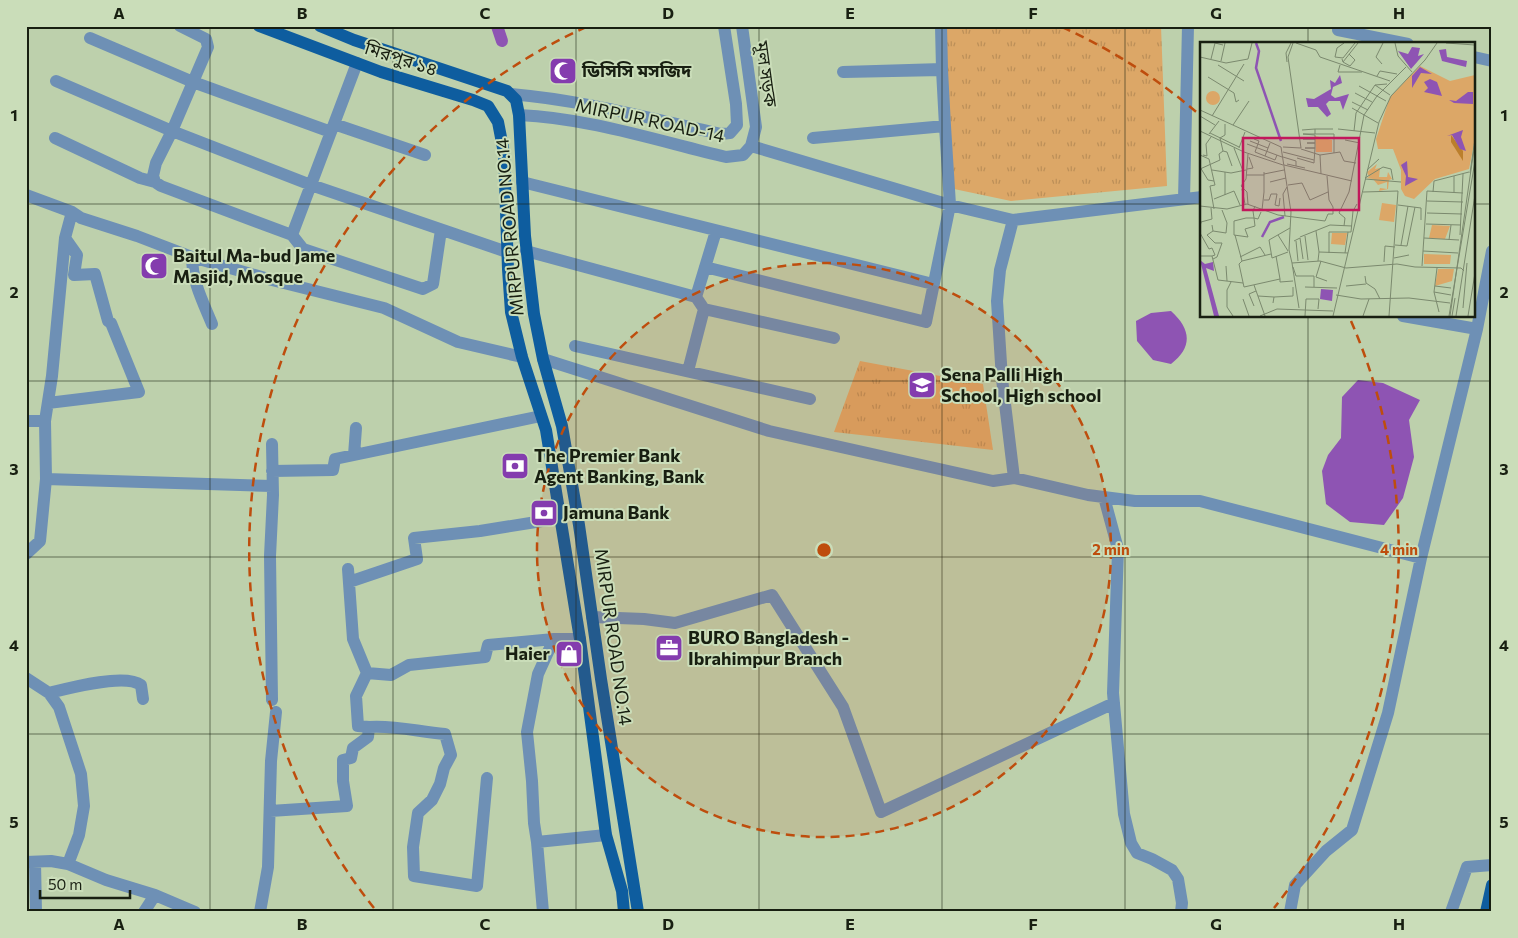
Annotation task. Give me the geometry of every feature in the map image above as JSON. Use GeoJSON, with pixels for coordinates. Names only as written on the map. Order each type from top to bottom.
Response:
{"type":"FeatureCollection","features":[{"type":"Feature","properties":{"kind":"main road","name":"মিরপুর ১৪"},"geometry":{"type":"LineString","coordinates":[[259,26],[357,63],[488,106],[498,122]]}},
{"type":"Feature","properties":{"kind":"main road","name":"MIRPUR ROAD-14"},"geometry":{"type":"LineString","coordinates":[[320,26],[354,40],[507,91],[514,97]]}},
{"type":"Feature","properties":{"kind":"main road","name":"MIRPUR ROAD NO.14"},"geometry":{"type":"LineString","coordinates":[[514,97],[519,115],[526,251],[534,314],[543,359],[562,426],[579,525],[638,912]]}},
{"type":"Feature","properties":{"kind":"main road","name":"MIRPUR ROAD NO.14"},"geometry":{"type":"LineString","coordinates":[[498,122],[504,153],[511,312],[522,357],[546,430],[580,639],[606,835],[622,891],[624,912]]}},
{"type":"Feature","properties":{"kind":"main road"},"geometry":{"type":"LineString","coordinates":[[1486,912],[1492,885]]}},
{"type":"Feature","properties":{"kind":"street"},"geometry":{"type":"LineString","coordinates":[[155,182],[153,176],[156,163],[172,131],[208,43],[206,39],[180,26]]}},
{"type":"Feature","properties":{"kind":"street","name":"মূল সড়ক"},"geometry":{"type":"LineString","coordinates":[[724,26],[736,104],[737,125]]}},
{"type":"Feature","properties":{"kind":"street","name":"মূল সড়ক"},"geometry":{"type":"LineString","coordinates":[[742,26],[756,127],[751,146]]}},
{"type":"Feature","properties":{"kind":"street"},"geometry":{"type":"LineString","coordinates":[[863,72],[942,69],[941,26]]}},
{"type":"Feature","properties":{"kind":"street"},"geometry":{"type":"LineString","coordinates":[[1184,199],[1188,26]]}},
{"type":"Feature","properties":{"kind":"street"},"geometry":{"type":"LineString","coordinates":[[1338,30],[1398,42]]}},
{"type":"Feature","properties":{"kind":"street"},"geometry":{"type":"LineString","coordinates":[[90,38],[193,82],[332,128],[425,155]]}},
{"type":"Feature","properties":{"kind":"street"},"geometry":{"type":"LineString","coordinates":[[1476,57],[1492,61]]}},
{"type":"Feature","properties":{"kind":"street"},"geometry":{"type":"LineString","coordinates":[[292,235],[357,63]]}},
{"type":"Feature","properties":{"kind":"street"},"geometry":{"type":"LineString","coordinates":[[813,138],[945,126],[942,70],[843,72]]}},
{"type":"Feature","properties":{"kind":"street"},"geometry":{"type":"LineString","coordinates":[[56,81],[172,131],[311,185],[507,252]]}},
{"type":"Feature","properties":{"kind":"street","name":"MIRPUR ROAD-14"},"geometry":{"type":"LineString","coordinates":[[514,97],[538,96],[721,134],[730,133],[737,125]]}},
{"type":"Feature","properties":{"kind":"street","name":"MIRPUR ROAD-14"},"geometry":{"type":"LineString","coordinates":[[519,115],[547,117],[608,128],[726,157],[742,155],[751,146]]}},
{"type":"Feature","properties":{"kind":"street"},"geometry":{"type":"LineString","coordinates":[[705,268],[926,322],[950,205],[945,126],[860,134]]}},
{"type":"Feature","properties":{"kind":"street"},"geometry":{"type":"LineString","coordinates":[[55,138],[140,178],[155,182],[160,186],[292,235],[303,249],[423,289],[433,284],[441,230]]}},
{"type":"Feature","properties":{"kind":"street"},"geometry":{"type":"LineString","coordinates":[[751,146],[950,205],[1013,220],[1200,197]]}},
{"type":"Feature","properties":{"kind":"street"},"geometry":{"type":"LineString","coordinates":[[522,182],[933,284]]}},
{"type":"Feature","properties":{"kind":"street"},"geometry":{"type":"LineString","coordinates":[[26,195],[72,212],[81,218],[137,236],[192,257],[272,280],[384,308],[458,342],[522,357]]}},
{"type":"Feature","properties":{"kind":"street"},"geometry":{"type":"LineString","coordinates":[[26,554],[40,541],[46,479],[45,421],[54,358],[65,238],[72,212]]}},
{"type":"Feature","properties":{"kind":"street"},"geometry":{"type":"LineString","coordinates":[[1013,220],[1000,270],[997,300],[1001,369],[1014,478]]}},
{"type":"Feature","properties":{"kind":"street"},"geometry":{"type":"LineString","coordinates":[[696,297],[716,231]]}},
{"type":"Feature","properties":{"kind":"street"},"geometry":{"type":"LineString","coordinates":[[48,403],[139,392],[112,323],[108,321],[95,274],[74,275],[77,255],[65,238]]}},
{"type":"Feature","properties":{"kind":"street"},"geometry":{"type":"LineString","coordinates":[[526,251],[696,297],[704,309],[834,338]]}},
{"type":"Feature","properties":{"kind":"street"},"geometry":{"type":"LineString","coordinates":[[1290,912],[1295,885],[1326,851],[1352,830],[1388,712],[1421,558],[1477,329],[1492,251]]}},
{"type":"Feature","properties":{"kind":"street"},"geometry":{"type":"LineString","coordinates":[[192,257],[194,281],[212,324]]}},
{"type":"Feature","properties":{"kind":"street"},"geometry":{"type":"LineString","coordinates":[[688,370],[704,309]]}},
{"type":"Feature","properties":{"kind":"street"},"geometry":{"type":"LineString","coordinates":[[1414,318],[1477,329]]}},
{"type":"Feature","properties":{"kind":"street"},"geometry":{"type":"LineString","coordinates":[[575,346],[810,399]]}},
{"type":"Feature","properties":{"kind":"street"},"geometry":{"type":"LineString","coordinates":[[543,359],[770,431],[993,481],[1014,478],[1088,495],[1135,501],[1200,501],[1421,558]]}},
{"type":"Feature","properties":{"kind":"street"},"geometry":{"type":"LineString","coordinates":[[272,471],[332,470],[335,459],[542,416]]}},
{"type":"Feature","properties":{"kind":"street"},"geometry":{"type":"LineString","coordinates":[[26,421],[45,421]]}},
{"type":"Feature","properties":{"kind":"street"},"geometry":{"type":"LineString","coordinates":[[354,455],[356,428]]}},
{"type":"Feature","properties":{"kind":"street"},"geometry":{"type":"LineString","coordinates":[[260,912],[268,868],[267,852],[274,706],[270,556],[273,495],[272,444]]}},
{"type":"Feature","properties":{"kind":"street"},"geometry":{"type":"LineString","coordinates":[[46,479],[272,486]]}},
{"type":"Feature","properties":{"kind":"street"},"geometry":{"type":"LineString","coordinates":[[1104,497],[1118,550],[1114,703],[1124,814],[1131,843],[1137,853],[1172,870],[1178,879],[1182,903],[1181,912]]}},
{"type":"Feature","properties":{"kind":"street"},"geometry":{"type":"LineString","coordinates":[[349,582],[417,559],[414,538],[480,531],[561,518]]}},
{"type":"Feature","properties":{"kind":"street"},"geometry":{"type":"LineString","coordinates":[[348,569],[353,639],[368,673]]}},
{"type":"Feature","properties":{"kind":"street"},"geometry":{"type":"LineString","coordinates":[[592,617],[644,619],[675,623],[772,595],[843,707],[882,812],[1114,703]]}},
{"type":"Feature","properties":{"kind":"street"},"geometry":{"type":"LineString","coordinates":[[543,912],[527,732],[538,674],[554,639]]}},
{"type":"Feature","properties":{"kind":"street"},"geometry":{"type":"LineString","coordinates":[[368,673],[391,675],[409,665],[485,657],[488,644],[580,639]]}},
{"type":"Feature","properties":{"kind":"street"},"geometry":{"type":"LineString","coordinates":[[368,673],[356,696],[358,726],[399,727],[421,732],[445,734],[451,755],[432,800],[418,813],[413,847],[414,876],[477,886],[487,778]]}},
{"type":"Feature","properties":{"kind":"street"},"geometry":{"type":"LineString","coordinates":[[26,678],[49,694],[59,707],[81,774],[84,806],[79,835],[68,864]]}},
{"type":"Feature","properties":{"kind":"street"},"geometry":{"type":"LineString","coordinates":[[49,694],[84,685],[126,680],[141,685],[143,699]]}},
{"type":"Feature","properties":{"kind":"street"},"geometry":{"type":"LineString","coordinates":[[270,811],[347,806],[343,781],[343,760],[351,758],[353,748],[368,737],[368,727]]}},
{"type":"Feature","properties":{"kind":"street"},"geometry":{"type":"LineString","coordinates":[[537,842],[606,835]]}},
{"type":"Feature","properties":{"kind":"street"},"geometry":{"type":"LineString","coordinates":[[36,912],[31,862],[51,861],[68,864],[106,880],[155,895],[195,912]]}},
{"type":"Feature","properties":{"kind":"street"},"geometry":{"type":"LineString","coordinates":[[1451,912],[1467,867],[1492,865]]}},
{"type":"Feature","properties":{"kind":"street"},"geometry":{"type":"LineString","coordinates":[[144,912],[155,895]]}},
{"type":"Feature","properties":{"kind":"green space"},"geometry":{"type":"Polygon","coordinates":[[[944,26],[1161,26],[1167,186],[1011,201],[954,189],[944,26]]]}},
{"type":"Feature","properties":{"kind":"green space"},"geometry":{"type":"Polygon","coordinates":[[[860,361],[983,384],[993,450],[834,432],[860,361]]]}},
{"type":"Feature","properties":{"kind":"shaded area"},"geometry":{"type":"Polygon","coordinates":[[[1171,311],[1183,324],[1187,338],[1183,351],[1171,364],[1153,360],[1137,341],[1136,321],[1151,313],[1171,311]]]}},
{"type":"Feature","properties":{"kind":"shaded area"},"geometry":{"type":"Polygon","coordinates":[[[1358,380],[1383,383],[1420,400],[1409,420],[1414,457],[1403,498],[1384,525],[1350,522],[1326,504],[1322,471],[1328,455],[1341,438],[1342,397],[1358,380]]]}},
{"type":"Feature","properties":{"kind":"waterway"},"geometry":{"type":"LineString","coordinates":[[497,26],[502,41]]}},
{"type":"Feature","properties":{"kind":"place","name":"ডিসিসি মসজিদ"},"geometry":{"type":"Point","coordinates":[563,71]}},
{"type":"Feature","properties":{"kind":"place","name":"Baitul Ma-bud Jame Masjid, Mosque"},"geometry":{"type":"Point","coordinates":[154,266]}},
{"type":"Feature","properties":{"kind":"place","name":"Sena Palli High School, High school"},"geometry":{"type":"Point","coordinates":[922,385]}},
{"type":"Feature","properties":{"kind":"place","name":"The Premier Bank Agent Banking, Bank"},"geometry":{"type":"Point","coordinates":[515,466]}},
{"type":"Feature","properties":{"kind":"place","name":"Jamuna Bank"},"geometry":{"type":"Point","coordinates":[544,513]}},
{"type":"Feature","properties":{"kind":"place","name":"BURO Bangladesh - Ibrahimpur Branch"},"geometry":{"type":"Point","coordinates":[669,648]}},
{"type":"Feature","properties":{"kind":"place","name":"Haier"},"geometry":{"type":"Point","coordinates":[569,654]}}]}
